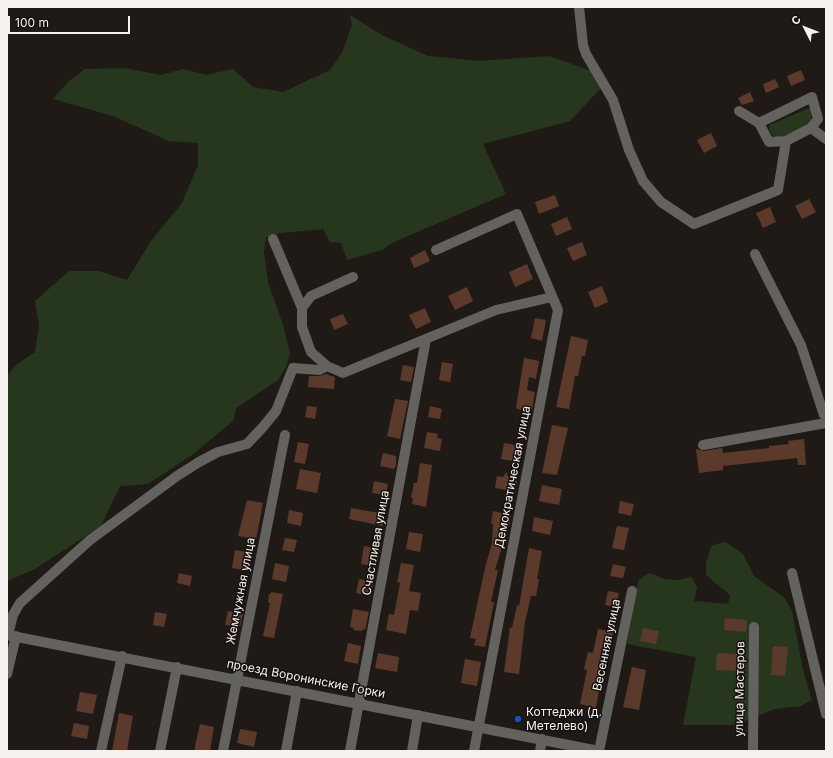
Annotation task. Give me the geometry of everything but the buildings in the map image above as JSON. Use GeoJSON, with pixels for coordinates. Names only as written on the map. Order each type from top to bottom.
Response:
{"type":"FeatureCollection","features":[{"type":"Feature","properties":{"kind":"street"},"geometry":{"type":"LineString","coordinates":[[579,7],[583,45],[586,54],[613,100],[629,150],[643,181],[653,195],[694,224],[778,190],[786,141]]}},
{"type":"Feature","properties":{"kind":"street"},"geometry":{"type":"LineString","coordinates":[[739,111],[759,122],[769,142],[786,141],[811,128],[818,119],[812,97],[759,122]]}},
{"type":"Feature","properties":{"kind":"street"},"geometry":{"type":"LineString","coordinates":[[811,128],[826,139]]}},
{"type":"Feature","properties":{"kind":"street","name":"Демократическая улица"},"geometry":{"type":"LineString","coordinates":[[436,250],[517,214],[558,310],[474,751]]}},
{"type":"Feature","properties":{"kind":"street"},"geometry":{"type":"LineString","coordinates":[[273,239],[302,308],[302,327],[310,352],[327,366],[342,373],[496,310],[552,297]]}},
{"type":"Feature","properties":{"kind":"street"},"geometry":{"type":"LineString","coordinates":[[754,254],[801,346],[824,415],[826,417]]}},
{"type":"Feature","properties":{"kind":"street"},"geometry":{"type":"LineString","coordinates":[[302,308],[310,296],[353,277]]}},
{"type":"Feature","properties":{"kind":"street","name":"Счастливая улица"},"geometry":{"type":"LineString","coordinates":[[350,751],[426,339]]}},
{"type":"Feature","properties":{"kind":"street"},"geometry":{"type":"LineString","coordinates":[[7,674],[13,615],[20,603],[90,540],[177,476],[218,452],[246,444],[263,428],[276,411],[293,368],[319,370],[327,366]]}},
{"type":"Feature","properties":{"kind":"street"},"geometry":{"type":"LineString","coordinates":[[704,445],[826,423]]}},
{"type":"Feature","properties":{"kind":"street","name":"Жемчужная улица"},"geometry":{"type":"LineString","coordinates":[[223,751],[284,435]]}},
{"type":"Feature","properties":{"kind":"street"},"geometry":{"type":"LineString","coordinates":[[792,573],[826,714]]}},
{"type":"Feature","properties":{"kind":"street","name":"Весенняя улица"},"geometry":{"type":"LineString","coordinates":[[599,751],[632,591]]}},
{"type":"Feature","properties":{"kind":"street","name":"улица Мастеров"},"geometry":{"type":"LineString","coordinates":[[753,751],[754,627]]}},
{"type":"Feature","properties":{"kind":"street","name":"проезд Воронинские Горки"},"geometry":{"type":"LineString","coordinates":[[10,635],[599,751]]}},
{"type":"Feature","properties":{"kind":"street"},"geometry":{"type":"LineString","coordinates":[[101,751],[122,656]]}},
{"type":"Feature","properties":{"kind":"street"},"geometry":{"type":"LineString","coordinates":[[160,751],[177,667]]}},
{"type":"Feature","properties":{"kind":"street"},"geometry":{"type":"LineString","coordinates":[[286,751],[297,691]]}},
{"type":"Feature","properties":{"kind":"street"},"geometry":{"type":"LineString","coordinates":[[412,751],[418,715]]}},
{"type":"Feature","properties":{"kind":"street"},"geometry":{"type":"LineString","coordinates":[[540,751],[542,739]]}},
{"type":"Feature","properties":{"kind":"green space"},"geometry":{"type":"Polygon","coordinates":[[[350,15],[382,35],[428,56],[480,61],[549,56],[597,73],[602,87],[570,121],[483,144],[506,194],[394,242],[382,250],[347,260],[341,243],[330,242],[323,229],[281,233],[266,237],[264,252],[268,282],[283,325],[290,353],[286,367],[278,380],[236,408],[233,421],[192,455],[148,484],[120,486],[101,526],[35,569],[7,581],[7,375],[17,364],[35,352],[39,326],[35,301],[69,271],[99,271],[127,280],[151,241],[182,203],[198,165],[198,143],[169,141],[113,116],[53,99],[68,82],[85,69],[124,68],[161,75],[183,69],[206,75],[233,69],[253,87],[283,92],[330,70],[342,53],[352,25],[350,15]]]}},
{"type":"Feature","properties":{"kind":"green space"},"geometry":{"type":"Polygon","coordinates":[[[811,107],[811,120],[807,126],[779,138],[773,136],[769,129],[770,125],[811,107]]]}},
{"type":"Feature","properties":{"kind":"green space"},"geometry":{"type":"Polygon","coordinates":[[[726,542],[743,554],[754,576],[784,597],[792,611],[803,670],[812,700],[801,706],[775,709],[735,725],[683,725],[696,657],[627,644],[636,592],[639,580],[649,573],[665,579],[679,580],[691,577],[697,587],[694,601],[728,604],[730,595],[706,575],[706,563],[712,545],[726,542]]]}},
{"type":"Feature","properties":{"kind":"place","name":"Коттеджи (д. Метелево)"},"geometry":{"type":"Point","coordinates":[518,719]}}]}
